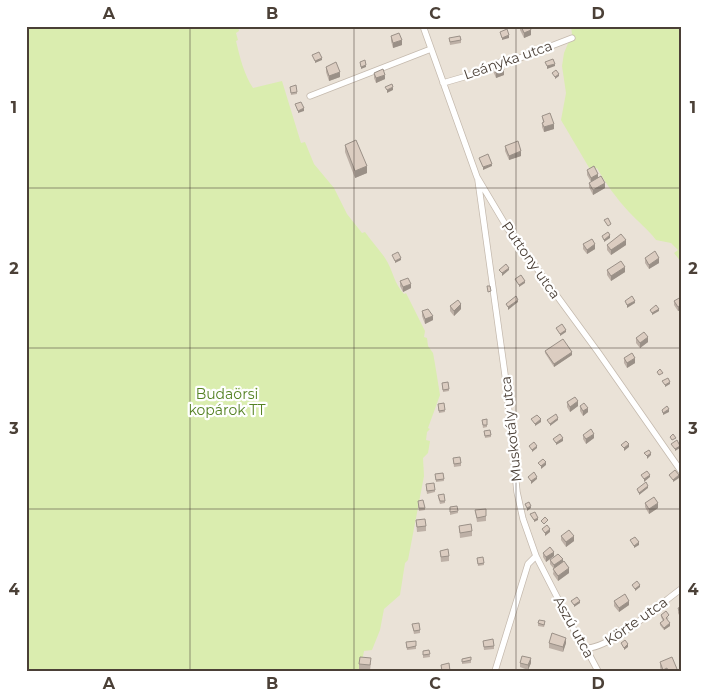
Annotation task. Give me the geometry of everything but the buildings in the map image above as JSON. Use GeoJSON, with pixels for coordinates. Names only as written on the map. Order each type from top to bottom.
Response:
{"type":"FeatureCollection","features":[{"type":"Feature","properties":{"kind":"street","name":"Puttony utca"},"geometry":{"type":"LineString","coordinates":[[423,26],[478,177],[508,229],[598,352],[681,471]]}},
{"type":"Feature","properties":{"kind":"street","name":"Leányka utca"},"geometry":{"type":"LineString","coordinates":[[443,84],[480,72],[500,62],[520,58],[572,38]]}},
{"type":"Feature","properties":{"kind":"street"},"geometry":{"type":"LineString","coordinates":[[310,96],[431,49]]}},
{"type":"Feature","properties":{"kind":"street","name":"Muskotály utca"},"geometry":{"type":"LineString","coordinates":[[478,177],[506,382],[518,492],[523,519],[536,556]]}},
{"type":"Feature","properties":{"kind":"street"},"geometry":{"type":"LineString","coordinates":[[495,671],[528,564],[536,556]]}},
{"type":"Feature","properties":{"kind":"street","name":"Aszú utca"},"geometry":{"type":"LineString","coordinates":[[536,556],[576,634],[583,645],[588,648],[598,671]]}},
{"type":"Feature","properties":{"kind":"street","name":"Körte utca"},"geometry":{"type":"LineString","coordinates":[[588,648],[598,647],[612,640],[681,589]]}},
{"type":"Feature","properties":{"kind":"shaded area"},"geometry":{"type":"Polygon","coordinates":[[[230,26],[573,26],[597,167],[681,243],[681,671],[348,671],[252,92],[231,48],[230,26]]]}},
{"type":"Feature","properties":{"kind":"green space","name":"Budaörsi kopárok TT"},"geometry":{"type":"Polygon","coordinates":[[[26,26],[238,26],[239,31],[236,33],[238,40],[236,41],[241,60],[253,88],[282,81],[301,143],[305,142],[314,164],[334,188],[347,214],[362,233],[365,232],[383,255],[398,286],[404,294],[406,293],[425,331],[424,337],[427,338],[428,346],[433,353],[440,395],[428,428],[430,429],[427,432],[426,440],[430,441],[428,453],[423,458],[424,476],[400,595],[384,609],[380,630],[372,650],[364,651],[359,671],[26,671],[26,26]]]}},
{"type":"Feature","properties":{"kind":"green space"},"geometry":{"type":"Polygon","coordinates":[[[571,26],[681,26],[681,262],[674,253],[678,250],[671,243],[656,240],[632,216],[608,186],[597,168],[591,171],[561,120],[566,93],[562,66],[564,53],[572,34],[571,26]]]}}]}
